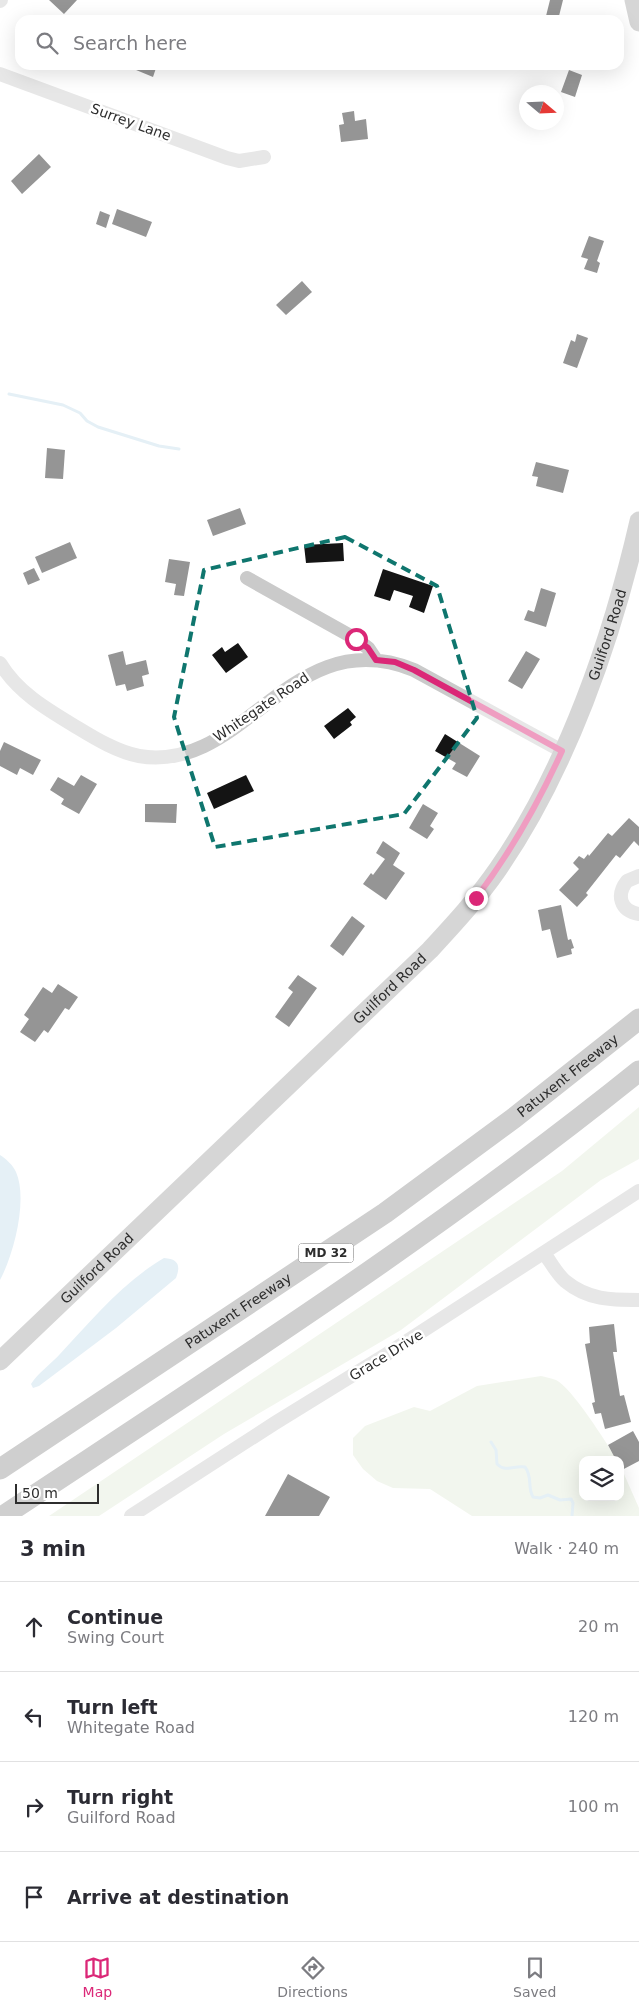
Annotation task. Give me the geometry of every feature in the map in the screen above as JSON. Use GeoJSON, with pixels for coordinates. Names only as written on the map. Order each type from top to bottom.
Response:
{"type":"FeatureCollection","features":[{"type":"Feature","properties":{"kind":"highway","name":"Patuxent Freeway"},"geometry":{"type":"LineString","coordinates":[[0,1469],[385,1213],[498,1130],[639,1019]]}},
{"type":"Feature","properties":{"kind":"highway","name":"MD 32"},"geometry":{"type":"LineString","coordinates":[[3,1516],[405,1248],[535,1153],[639,1071]]}},
{"type":"Feature","properties":{"kind":"main road"},"geometry":{"type":"LineString","coordinates":[[634,0],[639,22]]}},
{"type":"Feature","properties":{"kind":"main road","name":"Guilford Road"},"geometry":{"type":"LineString","coordinates":[[0,1361],[329,1048],[454,924],[476,898],[513,845],[546,787],[562,751],[604,645],[628,566],[639,521]]}},
{"type":"Feature","properties":{"kind":"street","name":"Surrey Lane"},"geometry":{"type":"LineString","coordinates":[[0,74],[226,158],[239,161],[264,158]]}},
{"type":"Feature","properties":{"kind":"street"},"geometry":{"type":"LineString","coordinates":[[247,578],[356,639],[368,648],[376,660]]}},
{"type":"Feature","properties":{"kind":"street","name":"Whitegate Road"},"geometry":{"type":"LineString","coordinates":[[0,664],[4,677],[33,699],[91,735],[138,756],[154,758],[188,752],[212,741],[298,680],[335,664],[356,660],[395,662],[414,670],[562,751]]}},
{"type":"Feature","properties":{"kind":"street"},"geometry":{"type":"LineString","coordinates":[[639,876],[627,881],[620,894],[621,902],[625,908],[632,913],[639,914]]}},
{"type":"Feature","properties":{"kind":"street","name":"Grace Drive"},"geometry":{"type":"LineString","coordinates":[[131,1516],[639,1191]]}},
{"type":"Feature","properties":{"kind":"street"},"geometry":{"type":"LineString","coordinates":[[544,1253],[564,1280],[582,1292],[604,1300],[639,1300]]}},
{"type":"Feature","properties":{"kind":"highlighted area"},"geometry":{"type":"Polygon","coordinates":[[[345,537],[437,586],[477,718],[404,814],[215,847],[174,717],[204,570],[345,537]]]}},
{"type":"Feature","properties":{"kind":"green space"},"geometry":{"type":"Polygon","coordinates":[[[639,1107],[639,1159],[601,1180],[401,1330],[224,1434],[99,1516],[49,1516],[562,1171],[639,1107]]]}},
{"type":"Feature","properties":{"kind":"green space"},"geometry":{"type":"Polygon","coordinates":[[[541,1376],[556,1380],[563,1385],[588,1416],[614,1456],[579,1456],[579,1501],[624,1501],[624,1474],[639,1508],[639,1516],[472,1516],[430,1489],[393,1488],[377,1481],[363,1469],[353,1455],[353,1438],[365,1426],[414,1407],[430,1411],[477,1386],[541,1376]]]}},
{"type":"Feature","properties":{"kind":"water"},"geometry":{"type":"Polygon","coordinates":[[[0,1155],[9,1162],[16,1172],[21,1197],[14,1242],[0,1280],[0,1155]]]}},
{"type":"Feature","properties":{"kind":"water"},"geometry":{"type":"Polygon","coordinates":[[[164,1258],[175,1261],[177,1264],[176,1278],[116,1328],[39,1386],[33,1388],[31,1384],[37,1376],[109,1302],[135,1278],[164,1258]]]}},
{"type":"Feature","properties":{"kind":"building"},"geometry":{"type":"Polygon","coordinates":[[[49,0],[77,0],[64,14],[49,0]]]}},
{"type":"Feature","properties":{"kind":"building"},"geometry":{"type":"Polygon","coordinates":[[[550,0],[563,0],[559,15],[546,15],[550,0]]]}},
{"type":"Feature","properties":{"kind":"building"},"geometry":{"type":"Polygon","coordinates":[[[136,70],[155,70],[153,77],[136,70]]]}},
{"type":"Feature","properties":{"kind":"building"},"geometry":{"type":"Polygon","coordinates":[[[569,70],[582,75],[575,97],[564,93],[564,85],[569,70]]]}},
{"type":"Feature","properties":{"kind":"building"},"geometry":{"type":"Polygon","coordinates":[[[354,111],[355,121],[366,119],[368,139],[341,142],[339,125],[344,124],[342,113],[354,111]]]}},
{"type":"Feature","properties":{"kind":"building"},"geometry":{"type":"Polygon","coordinates":[[[39,154],[51,167],[22,194],[11,181],[39,154]]]}},
{"type":"Feature","properties":{"kind":"building"},"geometry":{"type":"Polygon","coordinates":[[[117,209],[152,222],[146,237],[112,224],[117,209]]]}},
{"type":"Feature","properties":{"kind":"building"},"geometry":{"type":"Polygon","coordinates":[[[100,211],[110,215],[106,228],[96,224],[100,211]]]}},
{"type":"Feature","properties":{"kind":"building"},"geometry":{"type":"Polygon","coordinates":[[[589,236],[604,241],[597,261],[600,263],[597,273],[584,269],[588,259],[581,257],[589,236]]]}},
{"type":"Feature","properties":{"kind":"building"},"geometry":{"type":"Polygon","coordinates":[[[302,281],[312,292],[286,315],[276,305],[302,281]]]}},
{"type":"Feature","properties":{"kind":"building"},"geometry":{"type":"Polygon","coordinates":[[[577,334],[588,338],[577,368],[563,363],[571,340],[575,342],[577,334]]]}},
{"type":"Feature","properties":{"kind":"building"},"geometry":{"type":"Polygon","coordinates":[[[47,448],[65,450],[63,479],[45,478],[47,448]]]}},
{"type":"Feature","properties":{"kind":"building"},"geometry":{"type":"Polygon","coordinates":[[[536,462],[569,470],[563,493],[536,486],[538,477],[532,476],[536,462]]]}},
{"type":"Feature","properties":{"kind":"building"},"geometry":{"type":"Polygon","coordinates":[[[240,508],[246,524],[213,536],[207,520],[240,508]]]}},
{"type":"Feature","properties":{"kind":"building"},"geometry":{"type":"Polygon","coordinates":[[[70,542],[77,558],[42,573],[35,557],[70,542]]]}},
{"type":"Feature","properties":{"kind":"building"},"geometry":{"type":"Polygon","coordinates":[[[343,543],[344,561],[306,563],[304,545],[343,543]]]}},
{"type":"Feature","properties":{"kind":"building"},"geometry":{"type":"Polygon","coordinates":[[[169,559],[190,562],[184,596],[174,595],[176,584],[165,582],[169,559]]]}},
{"type":"Feature","properties":{"kind":"building"},"geometry":{"type":"Polygon","coordinates":[[[34,568],[40,580],[28,585],[23,573],[34,568]]]}},
{"type":"Feature","properties":{"kind":"building"},"geometry":{"type":"Polygon","coordinates":[[[383,569],[433,586],[424,613],[409,607],[413,596],[394,590],[390,601],[374,596],[383,569]]]}},
{"type":"Feature","properties":{"kind":"building"},"geometry":{"type":"Polygon","coordinates":[[[541,588],[556,593],[546,627],[524,620],[528,610],[534,612],[541,588]]]}},
{"type":"Feature","properties":{"kind":"building"},"geometry":{"type":"Polygon","coordinates":[[[238,643],[248,657],[226,673],[212,655],[222,647],[225,652],[238,643]]]}},
{"type":"Feature","properties":{"kind":"building"},"geometry":{"type":"Polygon","coordinates":[[[123,651],[126,665],[146,660],[149,674],[142,676],[144,686],[127,691],[125,684],[116,686],[108,655],[123,651]]]}},
{"type":"Feature","properties":{"kind":"building"},"geometry":{"type":"Polygon","coordinates":[[[526,651],[540,659],[522,689],[508,681],[526,651]]]}},
{"type":"Feature","properties":{"kind":"building"},"geometry":{"type":"Polygon","coordinates":[[[348,708],[356,717],[350,722],[352,725],[334,739],[324,726],[348,708]]]}},
{"type":"Feature","properties":{"kind":"building"},"geometry":{"type":"Polygon","coordinates":[[[445,734],[480,756],[467,777],[452,769],[456,763],[435,751],[445,734]]]}},
{"type":"Feature","properties":{"kind":"building"},"geometry":{"type":"Polygon","coordinates":[[[4,742],[41,760],[33,775],[20,768],[17,775],[0,766],[0,751],[4,742]]]}},
{"type":"Feature","properties":{"kind":"building"},"geometry":{"type":"Polygon","coordinates":[[[81,775],[97,784],[79,814],[61,804],[64,799],[50,790],[58,777],[74,786],[81,775]]]}},
{"type":"Feature","properties":{"kind":"building"},"geometry":{"type":"Polygon","coordinates":[[[246,775],[254,791],[214,809],[207,793],[246,775]]]}},
{"type":"Feature","properties":{"kind":"building"},"geometry":{"type":"Polygon","coordinates":[[[145,804],[177,804],[176,823],[145,822],[145,804]]]}},
{"type":"Feature","properties":{"kind":"building"},"geometry":{"type":"Polygon","coordinates":[[[423,804],[438,813],[430,826],[434,829],[427,839],[409,828],[423,804]]]}},
{"type":"Feature","properties":{"kind":"building"},"geometry":{"type":"Polygon","coordinates":[[[629,818],[639,827],[639,846],[634,841],[620,858],[616,855],[586,893],[588,895],[577,907],[559,890],[579,869],[573,863],[579,856],[584,859],[588,854],[589,856],[608,833],[612,836],[629,818]]]}},
{"type":"Feature","properties":{"kind":"building"},"geometry":{"type":"Polygon","coordinates":[[[383,841],[400,853],[393,865],[405,873],[386,900],[363,884],[371,873],[373,875],[385,859],[376,853],[383,841]]]}},
{"type":"Feature","properties":{"kind":"building"},"geometry":{"type":"Polygon","coordinates":[[[561,905],[568,940],[571,939],[574,948],[571,949],[572,954],[557,958],[550,929],[542,931],[538,910],[561,905]]]}},
{"type":"Feature","properties":{"kind":"building"},"geometry":{"type":"Polygon","coordinates":[[[352,916],[365,926],[343,956],[330,946],[352,916]]]}},
{"type":"Feature","properties":{"kind":"building"},"geometry":{"type":"Polygon","coordinates":[[[298,975],[317,988],[289,1027],[275,1017],[293,992],[288,988],[298,975]]]}},
{"type":"Feature","properties":{"kind":"building"},"geometry":{"type":"Polygon","coordinates":[[[58,984],[78,997],[69,1010],[65,1008],[48,1033],[44,1030],[35,1042],[20,1032],[29,1019],[24,1015],[43,987],[52,993],[58,984]]]}},
{"type":"Feature","properties":{"kind":"building"},"geometry":{"type":"Polygon","coordinates":[[[614,1324],[617,1352],[613,1352],[620,1396],[624,1395],[631,1422],[605,1429],[601,1413],[595,1414],[592,1403],[595,1402],[585,1344],[590,1343],[589,1327],[614,1324]]]}},
{"type":"Feature","properties":{"kind":"building"},"geometry":{"type":"Polygon","coordinates":[[[633,1431],[639,1442],[639,1461],[624,1469],[624,1456],[614,1456],[608,1445],[633,1431]]]}},
{"type":"Feature","properties":{"kind":"building"},"geometry":{"type":"Polygon","coordinates":[[[288,1474],[330,1497],[319,1516],[265,1516],[288,1474]]]}},
{"type":"Feature","properties":{"kind":"waterway"},"geometry":{"type":"LineString","coordinates":[[9,394],[63,405],[80,413],[87,421],[98,427],[159,446],[179,449]]}},
{"type":"Feature","properties":{"kind":"waterway"},"geometry":{"type":"LineString","coordinates":[[491,1442],[496,1450],[497,1464],[500,1467],[525,1467],[529,1474],[530,1490],[533,1497],[540,1498],[548,1495],[560,1500],[571,1499],[573,1503],[572,1516]]}},
{"type":"Feature","properties":{"kind":"route"},"geometry":{"type":"LineString","coordinates":[[356,639],[368,648],[376,660],[395,662],[414,670],[562,751],[530,818],[497,870],[476,898]]}}]}
